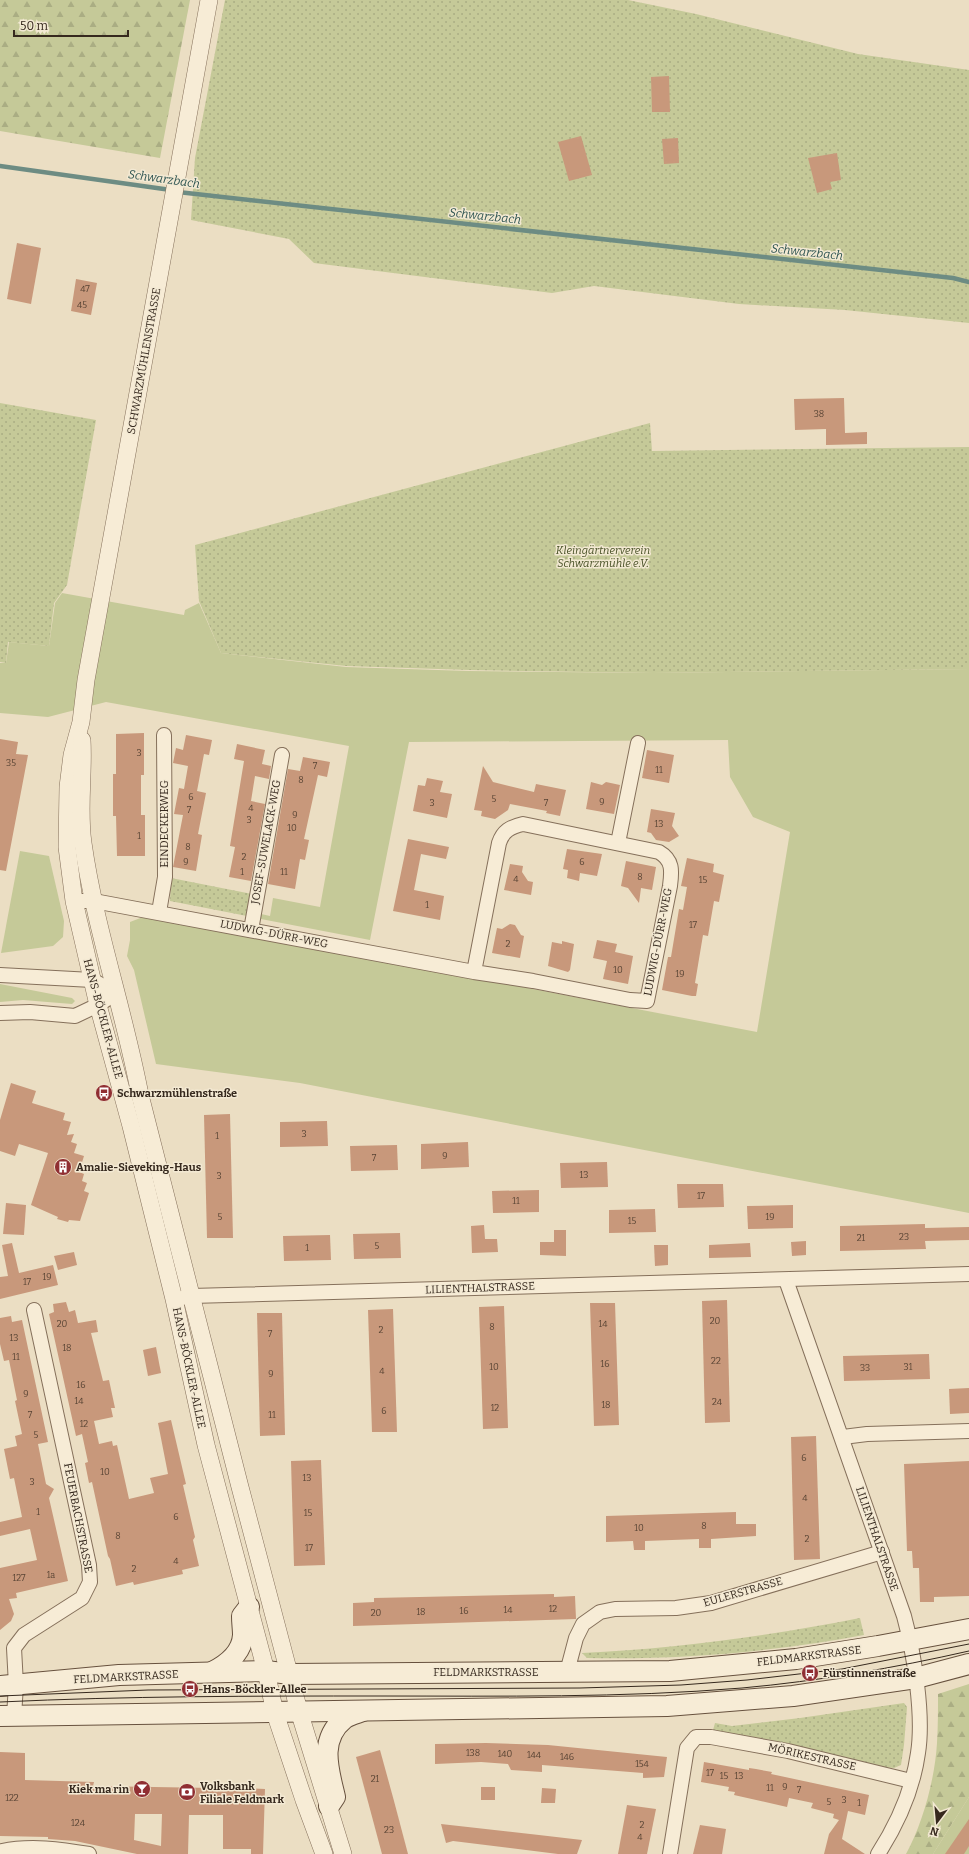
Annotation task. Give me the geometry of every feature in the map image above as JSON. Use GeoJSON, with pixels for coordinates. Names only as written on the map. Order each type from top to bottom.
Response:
{"type":"FeatureCollection","features":[{"type":"Feature","properties":{"kind":"main road"},"geometry":{"type":"LineString","coordinates":[[212,1672],[228,1664],[238,1649],[243,1637],[242,1616],[249,1607]]}},
{"type":"Feature","properties":{"kind":"main road","name":"FELDMARKSTRASSE"},"geometry":{"type":"LineString","coordinates":[[8,1685],[119,1675],[212,1672],[266,1671],[290,1674],[670,1671],[796,1658],[969,1629]]}},
{"type":"Feature","properties":{"kind":"main road"},"geometry":{"type":"LineString","coordinates":[[7,1716],[667,1706],[793,1696],[916,1678],[969,1664]]}},
{"type":"Feature","properties":{"kind":"main road"},"geometry":{"type":"LineString","coordinates":[[329,1806],[336,1797],[328,1769],[327,1748],[333,1733],[344,1719],[367,1710]]}},
{"type":"Feature","properties":{"kind":"street","name":"SCHWARZMÜHLENSTRASSE"},"geometry":{"type":"LineString","coordinates":[[74,901],[67,847],[68,787],[72,755],[80,722],[86,680],[210,0]]}},
{"type":"Feature","properties":{"kind":"street","name":"SCHWARZMÜHLENSTRASSE"},"geometry":{"type":"LineString","coordinates":[[80,722],[83,758],[81,815],[83,842],[94,901]]}},
{"type":"Feature","properties":{"kind":"street","name":"EINDECKERWEG"},"geometry":{"type":"LineString","coordinates":[[159,912],[165,876],[164,735]]}},
{"type":"Feature","properties":{"kind":"street"},"geometry":{"type":"LineString","coordinates":[[618,843],[638,743]]}},
{"type":"Feature","properties":{"kind":"street","name":"JOSEF-SUWELACK-WEG"},"geometry":{"type":"LineString","coordinates":[[251,930],[282,755]]}},
{"type":"Feature","properties":{"kind":"street","name":"LUDWIG-DÜRR-WEG"},"geometry":{"type":"LineString","coordinates":[[74,901],[94,901],[159,912],[474,972],[533,981],[630,1000],[647,1001],[672,869],[668,858],[659,852],[523,824],[507,829],[499,844],[474,972]]}},
{"type":"Feature","properties":{"kind":"street","name":"HANS-BÖCKLER-ALLEE"},"geometry":{"type":"LineString","coordinates":[[74,901],[98,1006],[131,1126],[174,1300],[206,1445],[266,1671],[275,1713],[306,1807],[324,1854]]}},
{"type":"Feature","properties":{"kind":"street","name":"HANS-BÖCKLER-ALLEE"},"geometry":{"type":"LineString","coordinates":[[94,901],[116,993],[132,1050],[140,1095],[299,1711],[343,1854]]}},
{"type":"Feature","properties":{"kind":"street"},"geometry":{"type":"LineString","coordinates":[[0,975],[92,980],[116,993],[98,1006],[74,1016],[30,1012],[0,1013]]}},
{"type":"Feature","properties":{"kind":"street","name":"LILIENTHALSTRASSE"},"geometry":{"type":"LineString","coordinates":[[174,1300],[191,1296],[969,1274]]}},
{"type":"Feature","properties":{"kind":"street","name":"LILIENTHALSTRASSE"},"geometry":{"type":"LineString","coordinates":[[786,1280],[843,1437],[904,1616],[910,1640]]}},
{"type":"Feature","properties":{"kind":"street","name":"FEUERBACHSTRASSE"},"geometry":{"type":"LineString","coordinates":[[7,1716],[8,1685],[14,1648],[24,1635],[82,1598],[90,1582],[89,1565],[34,1310]]}},
{"type":"Feature","properties":{"kind":"street"},"geometry":{"type":"LineString","coordinates":[[843,1437],[867,1434],[969,1431]]}},
{"type":"Feature","properties":{"kind":"street","name":"EULERSTRASSE"},"geometry":{"type":"LineString","coordinates":[[567,1672],[576,1638],[583,1624],[600,1612],[615,1609],[676,1608],[711,1603],[882,1552]]}},
{"type":"Feature","properties":{"kind":"street"},"geometry":{"type":"LineString","coordinates":[[878,1854],[893,1830],[906,1799],[918,1752],[919,1722],[916,1678],[910,1640]]}},
{"type":"Feature","properties":{"kind":"street","name":"MÖRIKESTRASSE"},"geometry":{"type":"LineString","coordinates":[[670,1854],[687,1748],[696,1737],[711,1737],[788,1751],[911,1781]]}},
{"type":"Feature","properties":{"kind":"street"},"geometry":{"type":"LineString","coordinates":[[1,1852],[18,1848],[72,1851],[89,1854]]}},
{"type":"Feature","properties":{"kind":"green space"},"geometry":{"type":"Polygon","coordinates":[[[0,0],[190,0],[160,158],[0,131],[0,0]]]}},
{"type":"Feature","properties":{"kind":"green space"},"geometry":{"type":"Polygon","coordinates":[[[225,0],[628,0],[696,14],[858,54],[969,70],[969,323],[845,310],[739,304],[594,286],[552,293],[314,263],[289,239],[191,220],[195,158],[225,0]]]}},
{"type":"Feature","properties":{"kind":"green space"},"geometry":{"type":"Polygon","coordinates":[[[0,403],[96,420],[67,585],[54,603],[49,646],[8,642],[6,663],[0,662],[0,403]]]}},
{"type":"Feature","properties":{"kind":"green space","name":"Kleingärtnerverein Schwarzmühle e.V."},"geometry":{"type":"Polygon","coordinates":[[[650,423],[652,451],[969,447],[969,669],[653,673],[469,670],[346,666],[221,653],[199,601],[195,545],[650,423]]]}},
{"type":"Feature","properties":{"kind":"green space"},"geometry":{"type":"Polygon","coordinates":[[[62,593],[184,615],[185,610],[199,603],[221,653],[346,667],[468,671],[653,673],[969,669],[969,1213],[300,1083],[156,1064],[134,970],[127,956],[130,940],[130,922],[143,917],[156,917],[757,1032],[790,832],[753,817],[730,777],[728,740],[409,742],[370,940],[261,919],[261,914],[270,916],[273,898],[320,907],[349,746],[106,702],[48,717],[0,713],[0,663],[6,663],[9,642],[49,646],[55,603],[62,593]]]}},
{"type":"Feature","properties":{"kind":"green space"},"geometry":{"type":"Polygon","coordinates":[[[20,851],[49,856],[64,921],[63,937],[53,946],[1,953],[20,851]]]}},
{"type":"Feature","properties":{"kind":"green space"},"geometry":{"type":"Polygon","coordinates":[[[171,878],[252,894],[247,916],[170,901],[171,878]]]}},
{"type":"Feature","properties":{"kind":"green space"},"geometry":{"type":"Polygon","coordinates":[[[0,984],[72,998],[75,1001],[72,1004],[23,1000],[0,1002],[0,984]]]}},
{"type":"Feature","properties":{"kind":"green space"},"geometry":{"type":"Polygon","coordinates":[[[860,1618],[864,1635],[795,1646],[726,1654],[656,1658],[587,1658],[582,1653],[722,1641],[860,1618]]]}},
{"type":"Feature","properties":{"kind":"green space"},"geometry":{"type":"Polygon","coordinates":[[[969,1684],[969,1797],[933,1854],[906,1854],[923,1814],[934,1771],[938,1724],[938,1694],[969,1684]]]}},
{"type":"Feature","properties":{"kind":"green space"},"geometry":{"type":"Polygon","coordinates":[[[904,1703],[907,1707],[901,1765],[894,1768],[884,1767],[771,1740],[713,1730],[715,1723],[732,1726],[904,1703]]]}},
{"type":"Feature","properties":{"kind":"green space"},"geometry":{"type":"Polygon","coordinates":[[[969,1797],[969,1854],[933,1854],[969,1797]]]}},
{"type":"Feature","properties":{"kind":"building"},"geometry":{"type":"Polygon","coordinates":[[[669,76],[670,112],[652,112],[651,77],[669,76]]]}},
{"type":"Feature","properties":{"kind":"building"},"geometry":{"type":"Polygon","coordinates":[[[581,136],[592,175],[569,181],[558,142],[581,136]]]}},
{"type":"Feature","properties":{"kind":"building"},"geometry":{"type":"Polygon","coordinates":[[[678,138],[679,163],[664,164],[662,139],[678,138]]]}},
{"type":"Feature","properties":{"kind":"building"},"geometry":{"type":"Polygon","coordinates":[[[837,153],[841,180],[830,182],[832,189],[817,193],[808,158],[837,153]]]}},
{"type":"Feature","properties":{"kind":"building"},"geometry":{"type":"Polygon","coordinates":[[[17,243],[41,248],[31,304],[7,299],[17,243]]]}},
{"type":"Feature","properties":{"kind":"building"},"geometry":{"type":"Polygon","coordinates":[[[76,279],[97,283],[91,315],[71,311],[76,279]]]}},
{"type":"Feature","properties":{"kind":"building"},"geometry":{"type":"Polygon","coordinates":[[[844,398],[845,433],[867,432],[867,444],[826,445],[826,429],[795,430],[794,399],[844,398]]]}},
{"type":"Feature","properties":{"kind":"building"},"geometry":{"type":"Polygon","coordinates":[[[144,733],[144,775],[141,775],[141,815],[145,815],[145,856],[117,856],[116,816],[113,816],[113,774],[116,774],[116,734],[144,733]]]}},
{"type":"Feature","properties":{"kind":"building"},"geometry":{"type":"Polygon","coordinates":[[[186,735],[212,740],[209,755],[204,754],[197,791],[206,793],[198,834],[202,835],[196,871],[173,867],[183,815],[174,814],[179,788],[184,789],[188,766],[173,763],[176,748],[183,750],[186,735]]]}},
{"type":"Feature","properties":{"kind":"building"},"geometry":{"type":"Polygon","coordinates":[[[0,739],[18,742],[16,754],[28,755],[6,871],[0,870],[0,739]]]}},
{"type":"Feature","properties":{"kind":"building"},"geometry":{"type":"Polygon","coordinates":[[[237,744],[265,750],[262,764],[271,766],[269,779],[255,776],[251,801],[265,804],[251,881],[229,877],[235,847],[230,846],[244,761],[234,759],[237,744]]]}},
{"type":"Feature","properties":{"kind":"building"},"geometry":{"type":"Polygon","coordinates":[[[647,750],[674,755],[669,783],[642,778],[647,750]]]}},
{"type":"Feature","properties":{"kind":"building"},"geometry":{"type":"Polygon","coordinates":[[[303,757],[330,762],[327,777],[318,775],[304,839],[309,840],[305,860],[300,859],[295,889],[268,884],[288,769],[300,771],[303,757]]]}},
{"type":"Feature","properties":{"kind":"building"},"geometry":{"type":"Polygon","coordinates":[[[483,766],[493,782],[534,792],[536,784],[566,790],[560,816],[546,813],[547,811],[510,804],[508,810],[495,819],[481,816],[482,811],[474,810],[483,766]]]}},
{"type":"Feature","properties":{"kind":"building"},"geometry":{"type":"Polygon","coordinates":[[[427,778],[443,781],[440,792],[452,794],[447,818],[413,811],[418,785],[425,786],[427,778]]]}},
{"type":"Feature","properties":{"kind":"building"},"geometry":{"type":"Polygon","coordinates":[[[591,782],[602,785],[606,782],[620,785],[614,814],[586,809],[591,782]]]}},
{"type":"Feature","properties":{"kind":"building"},"geometry":{"type":"Polygon","coordinates":[[[651,809],[675,813],[672,826],[679,836],[669,842],[656,840],[651,833],[647,832],[651,809]]]}},
{"type":"Feature","properties":{"kind":"building"},"geometry":{"type":"Polygon","coordinates":[[[408,839],[449,847],[446,859],[421,854],[414,890],[444,896],[440,920],[393,911],[408,839]]]}},
{"type":"Feature","properties":{"kind":"building"},"geometry":{"type":"Polygon","coordinates":[[[567,849],[602,854],[597,876],[580,873],[579,881],[567,878],[568,870],[563,869],[567,849]]]}},
{"type":"Feature","properties":{"kind":"building"},"geometry":{"type":"Polygon","coordinates":[[[687,858],[714,864],[713,872],[724,875],[719,902],[714,901],[708,936],[703,935],[695,983],[698,984],[696,996],[662,990],[668,957],[671,957],[679,909],[683,910],[687,887],[681,886],[687,858]]]}},
{"type":"Feature","properties":{"kind":"building"},"geometry":{"type":"Polygon","coordinates":[[[626,861],[656,867],[652,890],[641,888],[639,903],[628,888],[621,886],[626,861]]]}},
{"type":"Feature","properties":{"kind":"building"},"geometry":{"type":"Polygon","coordinates":[[[510,864],[523,866],[522,872],[528,881],[533,882],[531,895],[504,890],[510,864]]]}},
{"type":"Feature","properties":{"kind":"building"},"geometry":{"type":"Polygon","coordinates":[[[510,924],[515,925],[521,935],[524,936],[520,958],[492,953],[497,928],[502,929],[510,924]]]}},
{"type":"Feature","properties":{"kind":"building"},"geometry":{"type":"Polygon","coordinates":[[[597,940],[617,944],[615,952],[633,956],[628,984],[603,979],[607,961],[593,958],[597,940]]]}},
{"type":"Feature","properties":{"kind":"building"},"geometry":{"type":"Polygon","coordinates":[[[562,941],[574,944],[570,970],[568,972],[548,966],[552,942],[562,944],[562,941]]]}},
{"type":"Feature","properties":{"kind":"building","name":"Amalie-Sieveking-Haus"},"geometry":{"type":"Polygon","coordinates":[[[11,1083],[36,1091],[32,1103],[65,1113],[63,1120],[71,1122],[67,1135],[74,1134],[71,1142],[77,1144],[74,1153],[84,1156],[79,1172],[84,1174],[82,1181],[87,1183],[84,1191],[89,1193],[80,1221],[69,1220],[68,1222],[57,1219],[58,1217],[31,1205],[48,1153],[19,1144],[15,1156],[0,1151],[0,1120],[11,1083]]]}},
{"type":"Feature","properties":{"kind":"building"},"geometry":{"type":"Polygon","coordinates":[[[230,1114],[233,1238],[207,1238],[204,1115],[230,1114]]]}},
{"type":"Feature","properties":{"kind":"building"},"geometry":{"type":"Polygon","coordinates":[[[327,1121],[328,1146],[280,1147],[280,1122],[327,1121]]]}},
{"type":"Feature","properties":{"kind":"building"},"geometry":{"type":"Polygon","coordinates":[[[468,1142],[469,1167],[421,1169],[421,1144],[468,1142]]]}},
{"type":"Feature","properties":{"kind":"building"},"geometry":{"type":"Polygon","coordinates":[[[397,1145],[398,1170],[351,1171],[350,1146],[397,1145]]]}},
{"type":"Feature","properties":{"kind":"building"},"geometry":{"type":"Polygon","coordinates":[[[607,1162],[608,1187],[561,1188],[560,1163],[607,1162]]]}},
{"type":"Feature","properties":{"kind":"building"},"geometry":{"type":"Polygon","coordinates":[[[677,1184],[723,1184],[724,1207],[678,1208],[677,1184]]]}},
{"type":"Feature","properties":{"kind":"building"},"geometry":{"type":"Polygon","coordinates":[[[539,1190],[539,1212],[493,1213],[492,1191],[539,1190]]]}},
{"type":"Feature","properties":{"kind":"building"},"geometry":{"type":"Polygon","coordinates":[[[6,1203],[26,1205],[24,1235],[3,1234],[6,1203]]]}},
{"type":"Feature","properties":{"kind":"building"},"geometry":{"type":"Polygon","coordinates":[[[793,1205],[793,1228],[748,1229],[747,1206],[793,1205]]]}},
{"type":"Feature","properties":{"kind":"building"},"geometry":{"type":"Polygon","coordinates":[[[655,1209],[656,1232],[609,1233],[609,1210],[655,1209]]]}},
{"type":"Feature","properties":{"kind":"building"},"geometry":{"type":"Polygon","coordinates":[[[925,1224],[925,1228],[969,1227],[969,1240],[925,1241],[926,1249],[840,1251],[840,1226],[925,1224]]]}},
{"type":"Feature","properties":{"kind":"building"},"geometry":{"type":"Polygon","coordinates":[[[484,1225],[485,1239],[497,1239],[498,1252],[472,1253],[471,1226],[484,1225]]]}},
{"type":"Feature","properties":{"kind":"building"},"geometry":{"type":"Polygon","coordinates":[[[554,1230],[566,1230],[566,1256],[540,1255],[540,1242],[554,1242],[554,1230]]]}},
{"type":"Feature","properties":{"kind":"building"},"geometry":{"type":"Polygon","coordinates":[[[400,1233],[401,1258],[354,1259],[353,1234],[400,1233]]]}},
{"type":"Feature","properties":{"kind":"building"},"geometry":{"type":"Polygon","coordinates":[[[330,1235],[331,1260],[284,1261],[283,1236],[330,1235]]]}},
{"type":"Feature","properties":{"kind":"building"},"geometry":{"type":"Polygon","coordinates":[[[806,1241],[806,1255],[792,1256],[791,1242],[806,1241]]]}},
{"type":"Feature","properties":{"kind":"building"},"geometry":{"type":"Polygon","coordinates":[[[12,1243],[19,1273],[53,1265],[58,1285],[0,1299],[0,1277],[8,1276],[2,1245],[12,1243]]]}},
{"type":"Feature","properties":{"kind":"building"},"geometry":{"type":"Polygon","coordinates":[[[750,1243],[751,1257],[709,1258],[709,1245],[750,1243]]]}},
{"type":"Feature","properties":{"kind":"building"},"geometry":{"type":"Polygon","coordinates":[[[654,1245],[668,1245],[668,1265],[655,1266],[654,1245]]]}},
{"type":"Feature","properties":{"kind":"building"},"geometry":{"type":"Polygon","coordinates":[[[74,1252],[77,1265],[58,1270],[54,1256],[74,1252]]]}},
{"type":"Feature","properties":{"kind":"building"},"geometry":{"type":"Polygon","coordinates":[[[727,1300],[730,1422],[705,1423],[702,1301],[727,1300]]]}},
{"type":"Feature","properties":{"kind":"building"},"geometry":{"type":"Polygon","coordinates":[[[66,1302],[69,1312],[75,1310],[78,1323],[96,1320],[98,1332],[91,1333],[103,1381],[109,1380],[115,1408],[111,1408],[113,1417],[94,1421],[99,1444],[112,1441],[113,1446],[117,1445],[129,1499],[154,1493],[150,1478],[168,1474],[158,1423],[171,1420],[186,1484],[183,1485],[195,1537],[193,1540],[199,1566],[182,1570],[183,1574],[134,1585],[133,1582],[116,1586],[92,1482],[89,1483],[85,1463],[88,1462],[82,1434],[76,1436],[49,1314],[54,1312],[53,1304],[66,1302]]]}},
{"type":"Feature","properties":{"kind":"building"},"geometry":{"type":"Polygon","coordinates":[[[590,1303],[615,1303],[619,1425],[594,1426],[590,1303]]]}},
{"type":"Feature","properties":{"kind":"building"},"geometry":{"type":"Polygon","coordinates":[[[504,1306],[508,1428],[483,1429],[479,1307],[504,1306]]]}},
{"type":"Feature","properties":{"kind":"building"},"geometry":{"type":"Polygon","coordinates":[[[393,1309],[397,1432],[372,1432],[368,1310],[393,1309]]]}},
{"type":"Feature","properties":{"kind":"building"},"geometry":{"type":"Polygon","coordinates":[[[257,1313],[282,1313],[285,1435],[260,1436],[257,1313]]]}},
{"type":"Feature","properties":{"kind":"building"},"geometry":{"type":"Polygon","coordinates":[[[11,1316],[12,1322],[22,1320],[48,1442],[38,1444],[46,1484],[54,1489],[49,1498],[68,1581],[16,1593],[17,1598],[9,1599],[14,1614],[11,1621],[0,1630],[0,1568],[37,1560],[30,1529],[0,1536],[0,1522],[22,1517],[14,1478],[10,1479],[4,1449],[17,1446],[15,1436],[22,1434],[9,1360],[4,1361],[0,1344],[0,1318],[11,1316]]]}},
{"type":"Feature","properties":{"kind":"building"},"geometry":{"type":"Polygon","coordinates":[[[156,1347],[161,1373],[148,1376],[143,1350],[156,1347]]]}},
{"type":"Feature","properties":{"kind":"building"},"geometry":{"type":"Polygon","coordinates":[[[929,1354],[930,1379],[844,1381],[843,1356],[929,1354]]]}},
{"type":"Feature","properties":{"kind":"building"},"geometry":{"type":"Polygon","coordinates":[[[969,1388],[969,1413],[950,1414],[949,1389],[969,1388]]]}},
{"type":"Feature","properties":{"kind":"building"},"geometry":{"type":"Polygon","coordinates":[[[816,1436],[820,1559],[794,1560],[791,1437],[816,1436]]]}},
{"type":"Feature","properties":{"kind":"building"},"geometry":{"type":"Polygon","coordinates":[[[321,1460],[325,1565],[294,1566],[291,1461],[321,1460]]]}},
{"type":"Feature","properties":{"kind":"building"},"geometry":{"type":"Polygon","coordinates":[[[969,1461],[969,1596],[934,1597],[934,1602],[920,1602],[919,1568],[913,1568],[912,1551],[907,1551],[904,1464],[969,1461]]]}},
{"type":"Feature","properties":{"kind":"building"},"geometry":{"type":"Polygon","coordinates":[[[736,1512],[736,1524],[756,1524],[756,1536],[711,1539],[711,1548],[699,1548],[699,1539],[645,1541],[645,1550],[634,1550],[633,1541],[606,1542],[606,1516],[736,1512]]]}},
{"type":"Feature","properties":{"kind":"building"},"geometry":{"type":"Polygon","coordinates":[[[554,1594],[554,1597],[575,1596],[576,1619],[353,1626],[353,1603],[374,1602],[374,1598],[554,1594]]]}},
{"type":"Feature","properties":{"kind":"building"},"geometry":{"type":"Polygon","coordinates":[[[486,1743],[548,1745],[667,1757],[664,1777],[643,1778],[643,1773],[542,1765],[542,1772],[511,1770],[508,1764],[481,1762],[435,1764],[435,1744],[486,1743]]]}},
{"type":"Feature","properties":{"kind":"building"},"geometry":{"type":"Polygon","coordinates":[[[380,1750],[408,1854],[382,1854],[356,1757],[380,1750]]]}},
{"type":"Feature","properties":{"kind":"building"},"geometry":{"type":"Polygon","coordinates":[[[0,1752],[25,1753],[25,1780],[94,1782],[93,1786],[214,1788],[218,1784],[239,1784],[242,1788],[265,1789],[263,1854],[251,1854],[251,1849],[223,1849],[223,1815],[189,1815],[188,1854],[137,1854],[75,1841],[48,1839],[48,1837],[0,1836],[0,1752]],[[135,1814],[134,1840],[161,1846],[162,1814],[135,1814]]]}},
{"type":"Feature","properties":{"kind":"building"},"geometry":{"type":"Polygon","coordinates":[[[704,1762],[749,1770],[749,1768],[772,1772],[771,1774],[869,1795],[865,1815],[848,1811],[842,1839],[865,1854],[824,1854],[829,1834],[839,1820],[833,1818],[834,1814],[811,1808],[813,1803],[789,1798],[787,1807],[734,1795],[735,1792],[728,1791],[729,1787],[701,1782],[704,1762]]]}},
{"type":"Feature","properties":{"kind":"building"},"geometry":{"type":"Polygon","coordinates":[[[481,1787],[495,1787],[495,1800],[481,1800],[481,1787]]]}},
{"type":"Feature","properties":{"kind":"building"},"geometry":{"type":"Polygon","coordinates":[[[542,1788],[556,1789],[555,1803],[541,1803],[542,1788]]]}},
{"type":"Feature","properties":{"kind":"building"},"geometry":{"type":"Polygon","coordinates":[[[627,1805],[656,1809],[647,1854],[618,1854],[627,1805]]]}},
{"type":"Feature","properties":{"kind":"building"},"geometry":{"type":"Polygon","coordinates":[[[969,1819],[969,1846],[964,1854],[945,1854],[969,1819]]]}},
{"type":"Feature","properties":{"kind":"building"},"geometry":{"type":"Polygon","coordinates":[[[441,1824],[582,1840],[577,1854],[558,1854],[453,1841],[446,1843],[441,1824]]]}},
{"type":"Feature","properties":{"kind":"building"},"geometry":{"type":"Polygon","coordinates":[[[700,1825],[726,1829],[722,1854],[693,1854],[700,1825]]]}},
{"type":"Feature","properties":{"kind":"waterway","name":"Schwarzbach"},"geometry":{"type":"LineString","coordinates":[[0,166],[171,190]]}},
{"type":"Feature","properties":{"kind":"waterway","name":"Schwarzbach"},"geometry":{"type":"LineString","coordinates":[[178,192],[953,278],[969,282]]}},
{"type":"Feature","properties":{"kind":"tram line"},"geometry":{"type":"LineString","coordinates":[[0,1696],[148,1690],[580,1688],[681,1685],[747,1680],[842,1669],[969,1644]]}},
{"type":"Feature","properties":{"kind":"tram line"},"geometry":{"type":"LineString","coordinates":[[0,1702],[190,1697],[562,1696],[697,1691],[742,1688],[828,1678],[913,1663],[969,1651]]}},
{"type":"Feature","properties":{"kind":"place","name":"Schwarzmühlenstraße"},"geometry":{"type":"Point","coordinates":[104,1093]}},
{"type":"Feature","properties":{"kind":"place","name":"Amalie-Sieveking-Haus"},"geometry":{"type":"Point","coordinates":[63,1167]}},
{"type":"Feature","properties":{"kind":"place","name":"Fürstinnenstraße"},"geometry":{"type":"Point","coordinates":[810,1673]}},
{"type":"Feature","properties":{"kind":"place","name":"Hans-Böckler-Allee"},"geometry":{"type":"Point","coordinates":[190,1689]}},
{"type":"Feature","properties":{"kind":"place","name":"Kiek ma rin"},"geometry":{"type":"Point","coordinates":[142,1789]}},
{"type":"Feature","properties":{"kind":"place","name":"Volksbank Filiale Feldmark"},"geometry":{"type":"Point","coordinates":[187,1792]}}]}
